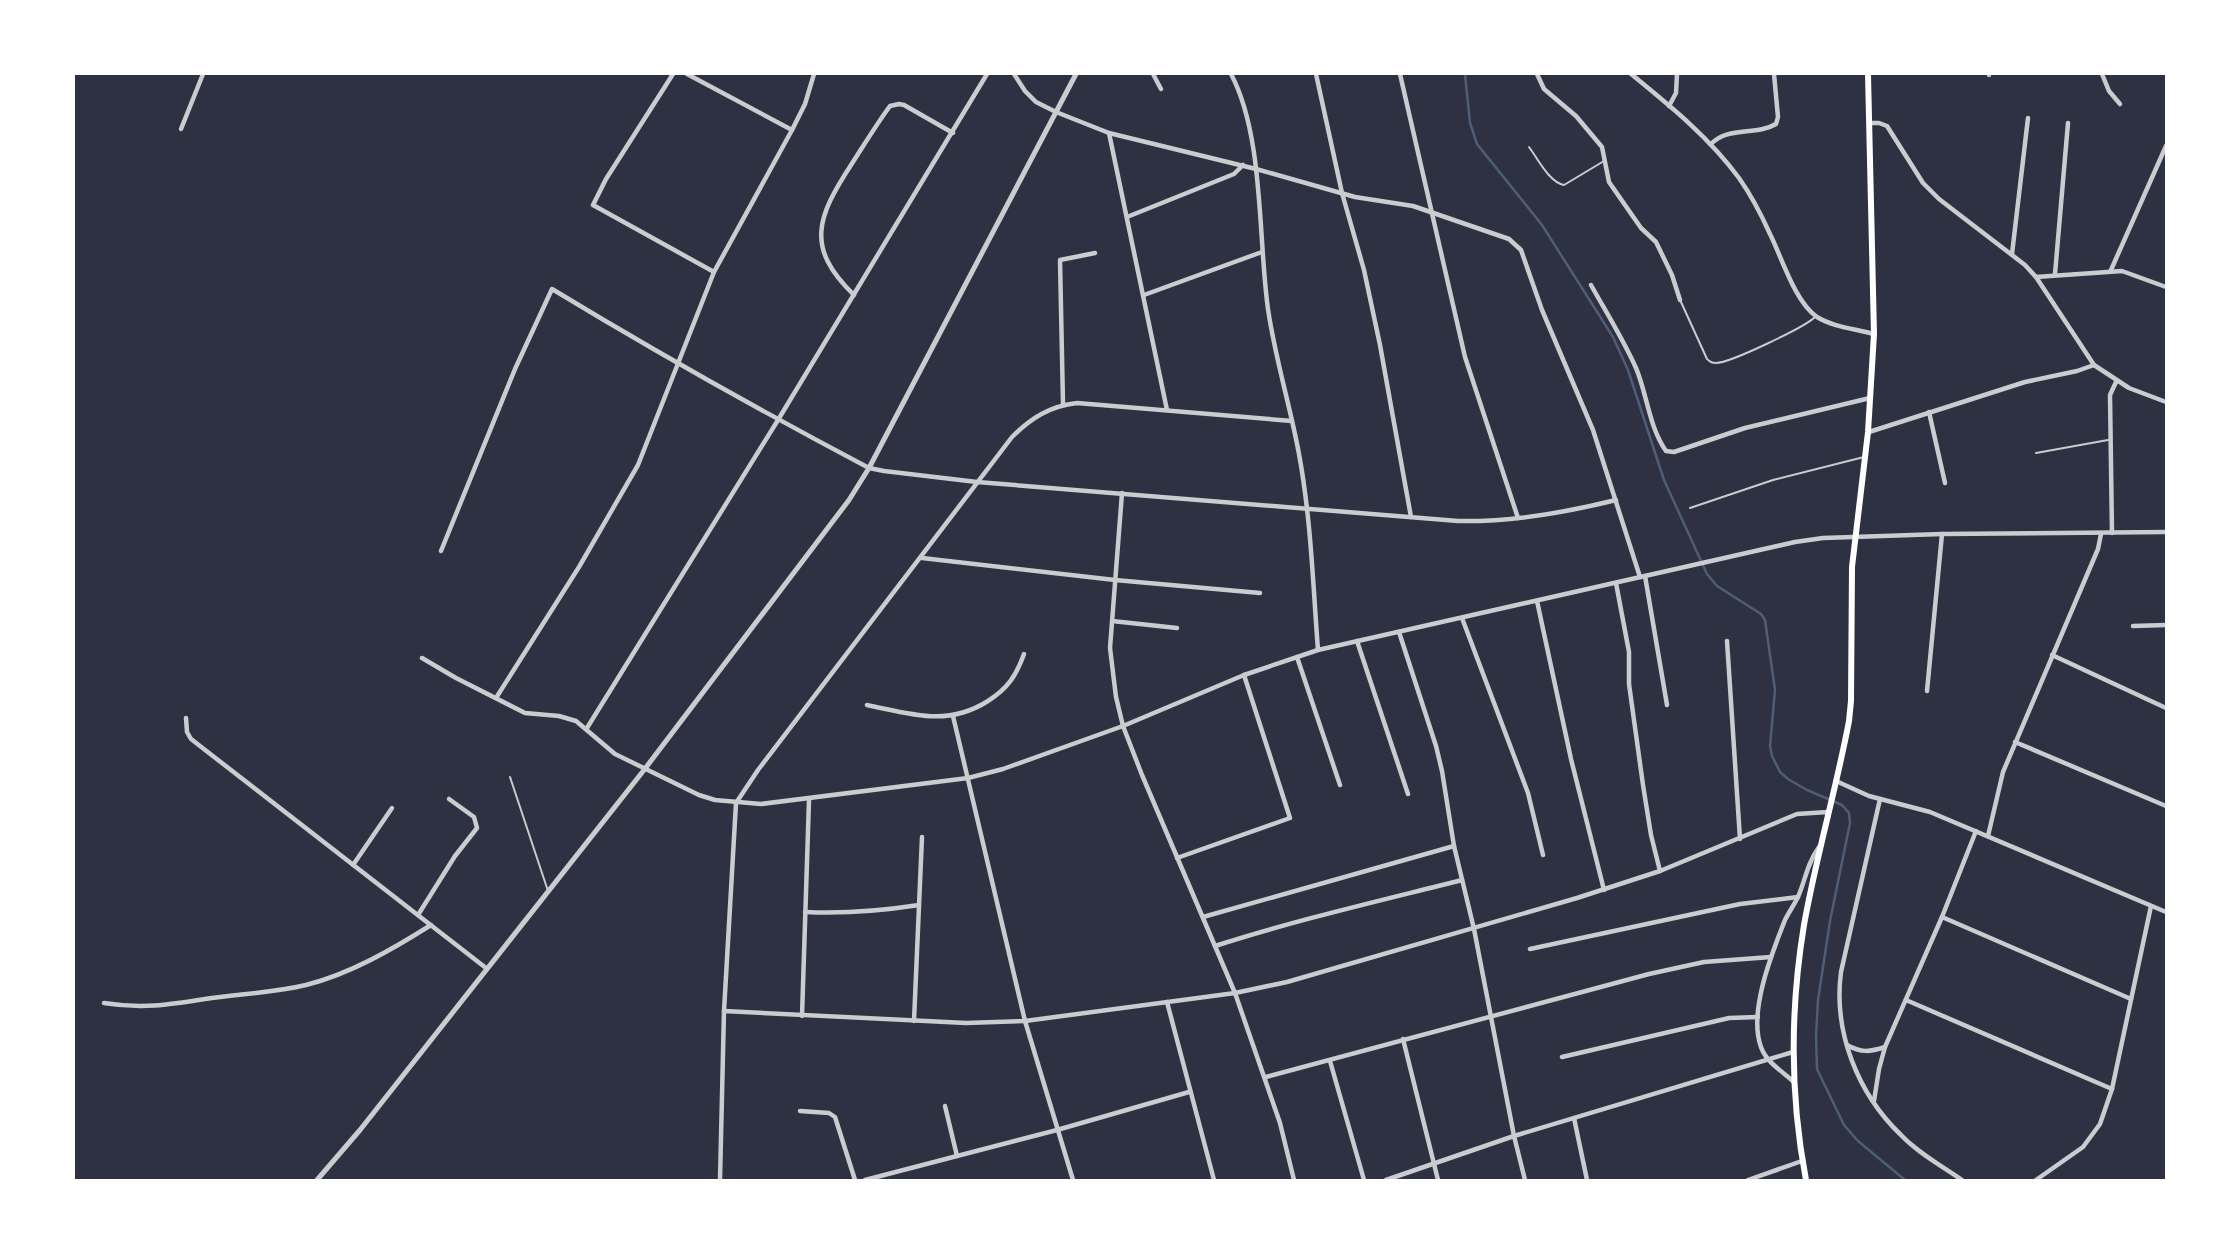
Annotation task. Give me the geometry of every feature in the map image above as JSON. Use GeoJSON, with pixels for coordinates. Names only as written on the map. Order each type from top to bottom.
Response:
{"type":"FeatureCollection","features":[{"type":"Feature","properties":{"kind":"main road"},"geometry":{"type":"LineString","coordinates":[[1806,1181],[1794,1082],[1795,1010],[1801,950],[1851,701],[1852,567],[1871,398],[1874,334],[1868,74]]}},
{"type":"Feature","properties":{"kind":"street"},"geometry":{"type":"LineString","coordinates":[[181,129],[203,74]]}},
{"type":"Feature","properties":{"kind":"street"},"geometry":{"type":"LineString","coordinates":[[673,74],[593,205],[714,272]]}},
{"type":"Feature","properties":{"kind":"street"},"geometry":{"type":"LineString","coordinates":[[687,74],[792,131]]}},
{"type":"Feature","properties":{"kind":"street"},"geometry":{"type":"LineString","coordinates":[[496,698],[579,566],[638,465],[714,272],[792,131],[805,104],[814,74]]}},
{"type":"Feature","properties":{"kind":"street"},"geometry":{"type":"LineString","coordinates":[[587,728],[953,134],[987,74]]}},
{"type":"Feature","properties":{"kind":"street"},"geometry":{"type":"LineString","coordinates":[[1014,74],[1030,97],[1056,112],[1109,133],[1372,201],[1413,206],[1509,239],[1521,250],[1531,283],[1593,430],[1642,577],[1667,705]]}},
{"type":"Feature","properties":{"kind":"street"},"geometry":{"type":"LineString","coordinates":[[317,1181],[644,770],[841,511],[869,468],[1076,74]]}},
{"type":"Feature","properties":{"kind":"street"},"geometry":{"type":"LineString","coordinates":[[1153,74],[1161,89]]}},
{"type":"Feature","properties":{"kind":"street"},"geometry":{"type":"LineString","coordinates":[[1231,74],[1240,93],[1256,169],[1268,309],[1299,454],[1307,509],[1318,650]]}},
{"type":"Feature","properties":{"kind":"street"},"geometry":{"type":"LineString","coordinates":[[1315,74],[1342,192],[1364,270],[1411,518]]}},
{"type":"Feature","properties":{"kind":"street"},"geometry":{"type":"LineString","coordinates":[[1400,74],[1465,357],[1518,518]]}},
{"type":"Feature","properties":{"kind":"street"},"geometry":{"type":"LineString","coordinates":[[1537,74],[1545,89],[1576,116],[1602,147],[1609,182],[1641,228],[1656,242],[1672,275],[1680,300]]}},
{"type":"Feature","properties":{"kind":"street"},"geometry":{"type":"LineString","coordinates":[[1631,74],[1711,145],[1752,196],[1805,305],[1826,321],[1874,334]]}},
{"type":"Feature","properties":{"kind":"street"},"geometry":{"type":"LineString","coordinates":[[1670,106],[1676,93],[1677,74]]}},
{"type":"Feature","properties":{"kind":"street"},"geometry":{"type":"LineString","coordinates":[[1711,145],[1727,134],[1767,128],[1776,124],[1778,117],[1774,74]]}},
{"type":"Feature","properties":{"kind":"street"},"geometry":{"type":"LineString","coordinates":[[2102,74],[2109,91],[2120,104]]}},
{"type":"Feature","properties":{"kind":"street"},"geometry":{"type":"LineString","coordinates":[[854,295],[837,277],[822,247],[822,222],[833,193],[890,106],[904,105],[953,134]]}},
{"type":"Feature","properties":{"kind":"street"},"geometry":{"type":"LineString","coordinates":[[2012,254],[2028,118]]}},
{"type":"Feature","properties":{"kind":"street"},"geometry":{"type":"LineString","coordinates":[[1870,122],[1887,126],[1923,183],[1938,199],[2012,254],[2036,277],[2094,365],[2116,382],[2166,402]]}},
{"type":"Feature","properties":{"kind":"street"},"geometry":{"type":"LineString","coordinates":[[2055,274],[2068,123]]}},
{"type":"Feature","properties":{"kind":"street"},"geometry":{"type":"LineString","coordinates":[[1109,133],[1167,410]]}},
{"type":"Feature","properties":{"kind":"street"},"geometry":{"type":"LineString","coordinates":[[2111,270],[2166,146]]}},
{"type":"Feature","properties":{"kind":"street"},"geometry":{"type":"LineString","coordinates":[[1126,217],[1234,174],[1243,166]]}},
{"type":"Feature","properties":{"kind":"street"},"geometry":{"type":"LineString","coordinates":[[1144,295],[1262,251]]}},
{"type":"Feature","properties":{"kind":"street"},"geometry":{"type":"LineString","coordinates":[[1063,404],[1060,260],[1095,253]]}},
{"type":"Feature","properties":{"kind":"street"},"geometry":{"type":"LineString","coordinates":[[2036,277],[2111,270],[2122,271],[2166,287]]}},
{"type":"Feature","properties":{"kind":"street"},"geometry":{"type":"LineString","coordinates":[[1591,285],[1637,371],[1651,417],[1666,451],[1674,452],[1759,425],[1871,398]]}},
{"type":"Feature","properties":{"kind":"street"},"geometry":{"type":"LineString","coordinates":[[441,551],[514,369],[552,289],[677,364],[778,420],[869,468],[884,471],[977,482],[1411,518],[1496,521],[1616,500]]}},
{"type":"Feature","properties":{"kind":"street"},"geometry":{"type":"LineString","coordinates":[[1868,432],[2025,382],[2094,365]]}},
{"type":"Feature","properties":{"kind":"street"},"geometry":{"type":"LineString","coordinates":[[2112,533],[2110,395],[2116,382]]}},
{"type":"Feature","properties":{"kind":"street"},"geometry":{"type":"LineString","coordinates":[[720,1181],[724,1011],[736,803],[758,771],[1012,437],[1035,416],[1063,404],[1077,402],[1292,421]]}},
{"type":"Feature","properties":{"kind":"street"},"geometry":{"type":"LineString","coordinates":[[1929,412],[1945,483]]}},
{"type":"Feature","properties":{"kind":"street"},"geometry":{"type":"LineString","coordinates":[[1122,493],[1110,648],[1123,726],[1235,993],[1266,1077],[1294,1181]]}},
{"type":"Feature","properties":{"kind":"street"},"geometry":{"type":"LineString","coordinates":[[422,658],[525,713],[559,716],[576,721],[587,728],[605,748],[644,770],[699,795],[736,803],[761,804],[968,778],[1039,757],[1123,726],[1244,675],[1318,650],[1814,539],[1942,534],[2166,532]]}},
{"type":"Feature","properties":{"kind":"street"},"geometry":{"type":"LineString","coordinates":[[1927,691],[1942,534]]}},
{"type":"Feature","properties":{"kind":"street"},"geometry":{"type":"LineString","coordinates":[[1988,836],[1999,783],[2098,548],[2101,534]]}},
{"type":"Feature","properties":{"kind":"street"},"geometry":{"type":"LineString","coordinates":[[921,558],[1260,593]]}},
{"type":"Feature","properties":{"kind":"street"},"geometry":{"type":"LineString","coordinates":[[1616,583],[1629,652],[1629,684],[1643,785],[1660,871]]}},
{"type":"Feature","properties":{"kind":"street"},"geometry":{"type":"LineString","coordinates":[[1537,601],[1570,759],[1604,890]]}},
{"type":"Feature","properties":{"kind":"street"},"geometry":{"type":"LineString","coordinates":[[1462,618],[1528,793],[1544,855]]}},
{"type":"Feature","properties":{"kind":"street"},"geometry":{"type":"LineString","coordinates":[[1112,621],[1177,628]]}},
{"type":"Feature","properties":{"kind":"street"},"geometry":{"type":"LineString","coordinates":[[2133,626],[2166,625]]}},
{"type":"Feature","properties":{"kind":"street"},"geometry":{"type":"LineString","coordinates":[[1399,632],[1436,746],[1454,846],[1474,929],[1525,1181]]}},
{"type":"Feature","properties":{"kind":"street"},"geometry":{"type":"LineString","coordinates":[[1357,641],[1408,794]]}},
{"type":"Feature","properties":{"kind":"street"},"geometry":{"type":"LineString","coordinates":[[1727,641],[1740,839]]}},
{"type":"Feature","properties":{"kind":"street"},"geometry":{"type":"LineString","coordinates":[[867,705],[917,714],[953,716],[978,708],[1004,690],[1018,672],[1024,654]]}},
{"type":"Feature","properties":{"kind":"street"},"geometry":{"type":"LineString","coordinates":[[2052,655],[2166,708]]}},
{"type":"Feature","properties":{"kind":"street"},"geometry":{"type":"LineString","coordinates":[[1297,657],[1340,785]]}},
{"type":"Feature","properties":{"kind":"street"},"geometry":{"type":"LineString","coordinates":[[1177,858],[1290,818],[1244,675]]}},
{"type":"Feature","properties":{"kind":"street"},"geometry":{"type":"LineString","coordinates":[[953,716],[1026,1021],[1073,1181]]}},
{"type":"Feature","properties":{"kind":"street"},"geometry":{"type":"LineString","coordinates":[[186,718],[187,732],[191,739],[486,968]]}},
{"type":"Feature","properties":{"kind":"street"},"geometry":{"type":"LineString","coordinates":[[2015,743],[2166,806]]}},
{"type":"Feature","properties":{"kind":"street"},"geometry":{"type":"LineString","coordinates":[[1835,782],[1880,799],[1930,812],[2166,912]]}},
{"type":"Feature","properties":{"kind":"street"},"geometry":{"type":"LineString","coordinates":[[418,915],[455,856],[477,828],[474,817],[449,799]]}},
{"type":"Feature","properties":{"kind":"street"},"geometry":{"type":"LineString","coordinates":[[1880,799],[1840,983],[1840,1012],[1846,1045],[1863,1084],[1902,1137],[1962,1181]]}},
{"type":"Feature","properties":{"kind":"street"},"geometry":{"type":"LineString","coordinates":[[802,1016],[809,800]]}},
{"type":"Feature","properties":{"kind":"street"},"geometry":{"type":"LineString","coordinates":[[353,865],[392,808]]}},
{"type":"Feature","properties":{"kind":"street"},"geometry":{"type":"LineString","coordinates":[[724,1011],[966,1023],[1026,1021],[1235,993],[1287,982],[1604,890],[1660,871],[1797,814],[1828,812]]}},
{"type":"Feature","properties":{"kind":"street"},"geometry":{"type":"LineString","coordinates":[[1874,1101],[1878,1069],[1885,1047],[1976,831]]}},
{"type":"Feature","properties":{"kind":"street"},"geometry":{"type":"LineString","coordinates":[[914,1021],[922,837]]}},
{"type":"Feature","properties":{"kind":"street"},"geometry":{"type":"LineString","coordinates":[[1794,1082],[1768,1060],[1759,1043],[1758,1017],[1771,957],[1786,918],[1798,897],[1810,860],[1822,843]]}},
{"type":"Feature","properties":{"kind":"street"},"geometry":{"type":"LineString","coordinates":[[1203,917],[1454,846]]}},
{"type":"Feature","properties":{"kind":"street"},"geometry":{"type":"LineString","coordinates":[[1215,946],[1279,926],[1462,880]]}},
{"type":"Feature","properties":{"kind":"street"},"geometry":{"type":"LineString","coordinates":[[1530,949],[1740,904],[1798,897]]}},
{"type":"Feature","properties":{"kind":"street"},"geometry":{"type":"LineString","coordinates":[[805,912],[864,913],[919,905]]}},
{"type":"Feature","properties":{"kind":"street"},"geometry":{"type":"LineString","coordinates":[[2036,1181],[2083,1147],[2103,1116],[2112,1089],[2151,906]]}},
{"type":"Feature","properties":{"kind":"street"},"geometry":{"type":"LineString","coordinates":[[1942,917],[2131,999]]}},
{"type":"Feature","properties":{"kind":"street"},"geometry":{"type":"LineString","coordinates":[[104,1003],[137,1007],[171,1006],[305,985],[381,954],[431,925]]}},
{"type":"Feature","properties":{"kind":"street"},"geometry":{"type":"LineString","coordinates":[[1266,1077],[1636,978],[1704,962],[1771,957]]}},
{"type":"Feature","properties":{"kind":"street"},"geometry":{"type":"LineString","coordinates":[[1906,1000],[2112,1089]]}},
{"type":"Feature","properties":{"kind":"street"},"geometry":{"type":"LineString","coordinates":[[1167,1002],[1214,1181]]}},
{"type":"Feature","properties":{"kind":"street"},"geometry":{"type":"LineString","coordinates":[[1562,1057],[1728,1018],[1758,1017]]}},
{"type":"Feature","properties":{"kind":"street"},"geometry":{"type":"LineString","coordinates":[[1403,1039],[1438,1181]]}},
{"type":"Feature","properties":{"kind":"street"},"geometry":{"type":"LineString","coordinates":[[1846,1045],[1870,1052],[1885,1047]]}},
{"type":"Feature","properties":{"kind":"street"},"geometry":{"type":"LineString","coordinates":[[1386,1181],[1514,1136],[1793,1052]]}},
{"type":"Feature","properties":{"kind":"street"},"geometry":{"type":"LineString","coordinates":[[1330,1060],[1364,1181]]}},
{"type":"Feature","properties":{"kind":"street"},"geometry":{"type":"LineString","coordinates":[[865,1181],[1189,1092]]}},
{"type":"Feature","properties":{"kind":"street"},"geometry":{"type":"LineString","coordinates":[[945,1106],[957,1156]]}},
{"type":"Feature","properties":{"kind":"street"},"geometry":{"type":"LineString","coordinates":[[800,1111],[829,1113],[835,1117],[855,1181]]}},
{"type":"Feature","properties":{"kind":"street"},"geometry":{"type":"LineString","coordinates":[[1574,1118],[1587,1181]]}},
{"type":"Feature","properties":{"kind":"street"},"geometry":{"type":"LineString","coordinates":[[1748,1181],[1802,1161]]}},
{"type":"Feature","properties":{"kind":"lane"},"geometry":{"type":"LineString","coordinates":[[1529,147],[1553,179],[1561,185],[1605,160]]}},
{"type":"Feature","properties":{"kind":"lane"},"geometry":{"type":"LineString","coordinates":[[1680,300],[1707,359],[1713,363],[1723,362],[1778,338],[1810,322],[1816,316]]}},
{"type":"Feature","properties":{"kind":"lane"},"geometry":{"type":"LineString","coordinates":[[2036,453],[2109,440]]}},
{"type":"Feature","properties":{"kind":"lane"},"geometry":{"type":"LineString","coordinates":[[1690,508],[1773,480],[1865,456]]}},
{"type":"Feature","properties":{"kind":"lane"},"geometry":{"type":"LineString","coordinates":[[510,777],[548,891]]}},
{"type":"Feature","properties":{"kind":"waterway"},"geometry":{"type":"LineString","coordinates":[[1465,74],[1470,123],[1477,144],[1542,225],[1613,337],[1628,370],[1664,480],[1707,574],[1717,586],[1761,614],[1765,620],[1775,690],[1770,746],[1780,772],[1807,790],[1842,805],[1849,813],[1850,823],[1830,921],[1818,1000],[1817,1069],[1844,1125],[1858,1141],[1905,1180]]}}]}
